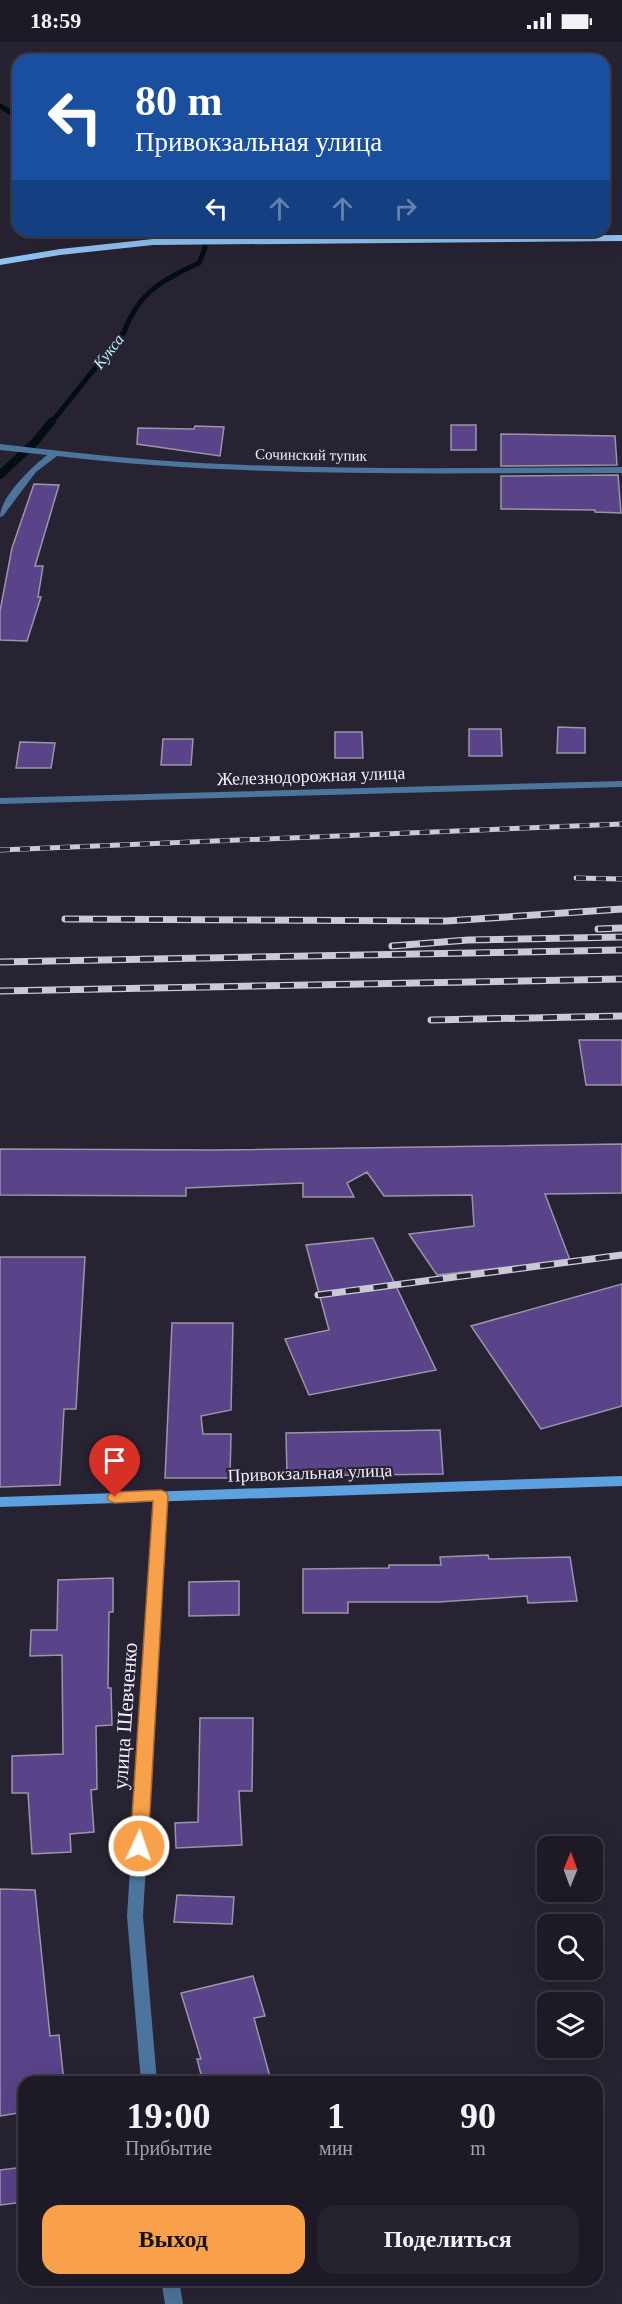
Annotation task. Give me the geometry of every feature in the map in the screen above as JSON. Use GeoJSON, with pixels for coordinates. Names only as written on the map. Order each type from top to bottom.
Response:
{"type":"FeatureCollection","features":[{"type":"Feature","properties":{"kind":"main road"},"geometry":{"type":"LineString","coordinates":[[0,262],[121,244],[622,238]]}},
{"type":"Feature","properties":{"kind":"street","name":"Сочинский тупик"},"geometry":{"type":"LineString","coordinates":[[0,447],[150,463],[291,469],[622,470]]}},
{"type":"Feature","properties":{"kind":"street"},"geometry":{"type":"LineString","coordinates":[[0,514],[33,470],[54,454]]}},
{"type":"Feature","properties":{"kind":"street","name":"Железнодорожная улица"},"geometry":{"type":"LineString","coordinates":[[0,801],[622,784]]}},
{"type":"Feature","properties":{"kind":"street","name":"Привокзальная улица"},"geometry":{"type":"LineString","coordinates":[[0,1502],[622,1481]]}},
{"type":"Feature","properties":{"kind":"street","name":"улица Шевченко"},"geometry":{"type":"LineString","coordinates":[[148,2076],[135,1916],[161,1496]]}},
{"type":"Feature","properties":{"kind":"street"},"geometry":{"type":"LineString","coordinates":[[171,2286],[174,2304]]}},
{"type":"Feature","properties":{"kind":"building"},"geometry":{"type":"Polygon","coordinates":[[[451,425],[476,425],[476,450],[451,450],[451,425]]]}},
{"type":"Feature","properties":{"kind":"building"},"geometry":{"type":"Polygon","coordinates":[[[195,426],[224,427],[220,456],[137,444],[138,428],[194,429],[195,426]]]}},
{"type":"Feature","properties":{"kind":"building"},"geometry":{"type":"Polygon","coordinates":[[[501,434],[615,436],[617,465],[501,466],[501,434]]]}},
{"type":"Feature","properties":{"kind":"building"},"geometry":{"type":"Polygon","coordinates":[[[618,475],[621,513],[595,512],[595,510],[501,509],[501,476],[618,475]]]}},
{"type":"Feature","properties":{"kind":"building"},"geometry":{"type":"Polygon","coordinates":[[[34,484],[59,485],[35,566],[43,566],[38,597],[41,597],[27,641],[0,640],[0,611],[12,548],[34,484]]]}},
{"type":"Feature","properties":{"kind":"building"},"geometry":{"type":"Polygon","coordinates":[[[558,727],[585,728],[585,753],[557,753],[558,727]]]}},
{"type":"Feature","properties":{"kind":"building"},"geometry":{"type":"Polygon","coordinates":[[[469,729],[501,729],[502,756],[469,756],[469,729]]]}},
{"type":"Feature","properties":{"kind":"building"},"geometry":{"type":"Polygon","coordinates":[[[335,732],[362,732],[363,758],[335,758],[335,732]]]}},
{"type":"Feature","properties":{"kind":"building"},"geometry":{"type":"Polygon","coordinates":[[[163,739],[193,739],[191,765],[161,765],[163,739]]]}},
{"type":"Feature","properties":{"kind":"building"},"geometry":{"type":"Polygon","coordinates":[[[20,742],[55,743],[51,768],[16,768],[20,742]]]}},
{"type":"Feature","properties":{"kind":"building"},"geometry":{"type":"Polygon","coordinates":[[[579,1040],[622,1040],[622,1085],[586,1085],[579,1040]]]}},
{"type":"Feature","properties":{"kind":"building"},"geometry":{"type":"Polygon","coordinates":[[[622,1144],[622,1193],[545,1194],[570,1260],[437,1275],[409,1234],[474,1226],[472,1195],[384,1196],[367,1172],[347,1183],[354,1197],[303,1197],[303,1183],[186,1188],[186,1196],[0,1195],[0,1149],[214,1150],[622,1144]]]}},
{"type":"Feature","properties":{"kind":"building"},"geometry":{"type":"Polygon","coordinates":[[[373,1238],[436,1370],[309,1395],[285,1339],[329,1330],[306,1245],[373,1238]]]}},
{"type":"Feature","properties":{"kind":"building"},"geometry":{"type":"Polygon","coordinates":[[[0,1257],[85,1257],[76,1409],[64,1409],[60,1485],[0,1487],[0,1257]]]}},
{"type":"Feature","properties":{"kind":"building"},"geometry":{"type":"Polygon","coordinates":[[[622,1284],[622,1406],[541,1429],[471,1326],[622,1284]]]}},
{"type":"Feature","properties":{"kind":"building"},"geometry":{"type":"Polygon","coordinates":[[[172,1323],[233,1323],[231,1410],[201,1416],[203,1434],[231,1434],[230,1478],[165,1478],[172,1323]]]}},
{"type":"Feature","properties":{"kind":"building"},"geometry":{"type":"Polygon","coordinates":[[[440,1430],[443,1474],[287,1476],[286,1433],[440,1430]]]}},
{"type":"Feature","properties":{"kind":"building"},"geometry":{"type":"Polygon","coordinates":[[[488,1555],[489,1559],[570,1557],[577,1601],[528,1603],[527,1596],[438,1602],[348,1602],[348,1613],[303,1613],[303,1569],[441,1565],[440,1557],[488,1555]]]}},
{"type":"Feature","properties":{"kind":"building"},"geometry":{"type":"Polygon","coordinates":[[[113,1578],[113,1612],[109,1612],[108,1688],[111,1688],[112,1725],[96,1726],[97,1789],[91,1790],[94,1832],[70,1834],[71,1852],[32,1854],[28,1793],[12,1793],[12,1756],[63,1754],[62,1655],[30,1656],[31,1630],[57,1630],[58,1580],[113,1578]]]}},
{"type":"Feature","properties":{"kind":"building"},"geometry":{"type":"Polygon","coordinates":[[[239,1581],[239,1615],[189,1616],[189,1582],[239,1581]]]}},
{"type":"Feature","properties":{"kind":"building"},"geometry":{"type":"Polygon","coordinates":[[[200,1718],[253,1718],[252,1791],[239,1791],[242,1845],[176,1848],[175,1823],[198,1822],[200,1718]]]}},
{"type":"Feature","properties":{"kind":"building"},"geometry":{"type":"Polygon","coordinates":[[[0,1889],[35,1890],[50,2036],[59,2035],[63,2076],[18,2076],[18,2113],[0,2116],[0,1889]]]}},
{"type":"Feature","properties":{"kind":"building"},"geometry":{"type":"Polygon","coordinates":[[[177,1895],[234,1897],[232,1924],[174,1922],[177,1895]]]}},
{"type":"Feature","properties":{"kind":"building"},"geometry":{"type":"Polygon","coordinates":[[[253,1976],[265,2016],[254,2018],[270,2076],[201,2076],[197,2059],[201,2059],[181,1993],[253,1976]]]}},
{"type":"Feature","properties":{"kind":"building"},"geometry":{"type":"Polygon","coordinates":[[[18,2168],[18,2203],[0,2205],[0,2170],[18,2168]]]}},
{"type":"Feature","properties":{"kind":"waterway","name":"Кукса"},"geometry":{"type":"LineString","coordinates":[[0,106],[12,113]]}},
{"type":"Feature","properties":{"kind":"waterway","name":"Кукса"},"geometry":{"type":"LineString","coordinates":[[51,423],[124,332],[130,318],[145,297],[174,275],[199,263],[205,248],[203,237]]}},
{"type":"Feature","properties":{"kind":"waterway","name":"Кукса"},"geometry":{"type":"LineString","coordinates":[[0,475],[35,442],[52,421]]}},
{"type":"Feature","properties":{"kind":"railway"},"geometry":{"type":"LineString","coordinates":[[0,850],[622,824]]}},
{"type":"Feature","properties":{"kind":"railway"},"geometry":{"type":"LineString","coordinates":[[576,878],[622,879]]}},
{"type":"Feature","properties":{"kind":"railway"},"geometry":{"type":"LineString","coordinates":[[65,919],[446,921],[622,909]]}},
{"type":"Feature","properties":{"kind":"railway"},"geometry":{"type":"LineString","coordinates":[[598,929],[622,928]]}},
{"type":"Feature","properties":{"kind":"railway"},"geometry":{"type":"LineString","coordinates":[[392,946],[468,940],[622,937]]}},
{"type":"Feature","properties":{"kind":"railway"},"geometry":{"type":"LineString","coordinates":[[0,962],[622,950]]}},
{"type":"Feature","properties":{"kind":"railway"},"geometry":{"type":"LineString","coordinates":[[0,991],[622,979]]}},
{"type":"Feature","properties":{"kind":"railway"},"geometry":{"type":"LineString","coordinates":[[431,1020],[622,1016]]}},
{"type":"Feature","properties":{"kind":"railway"},"geometry":{"type":"LineString","coordinates":[[318,1295],[622,1255]]}},
{"type":"Feature","properties":{"kind":"route"},"geometry":{"type":"LineString","coordinates":[[115,1497],[161,1496],[139,1846]]}}]}
